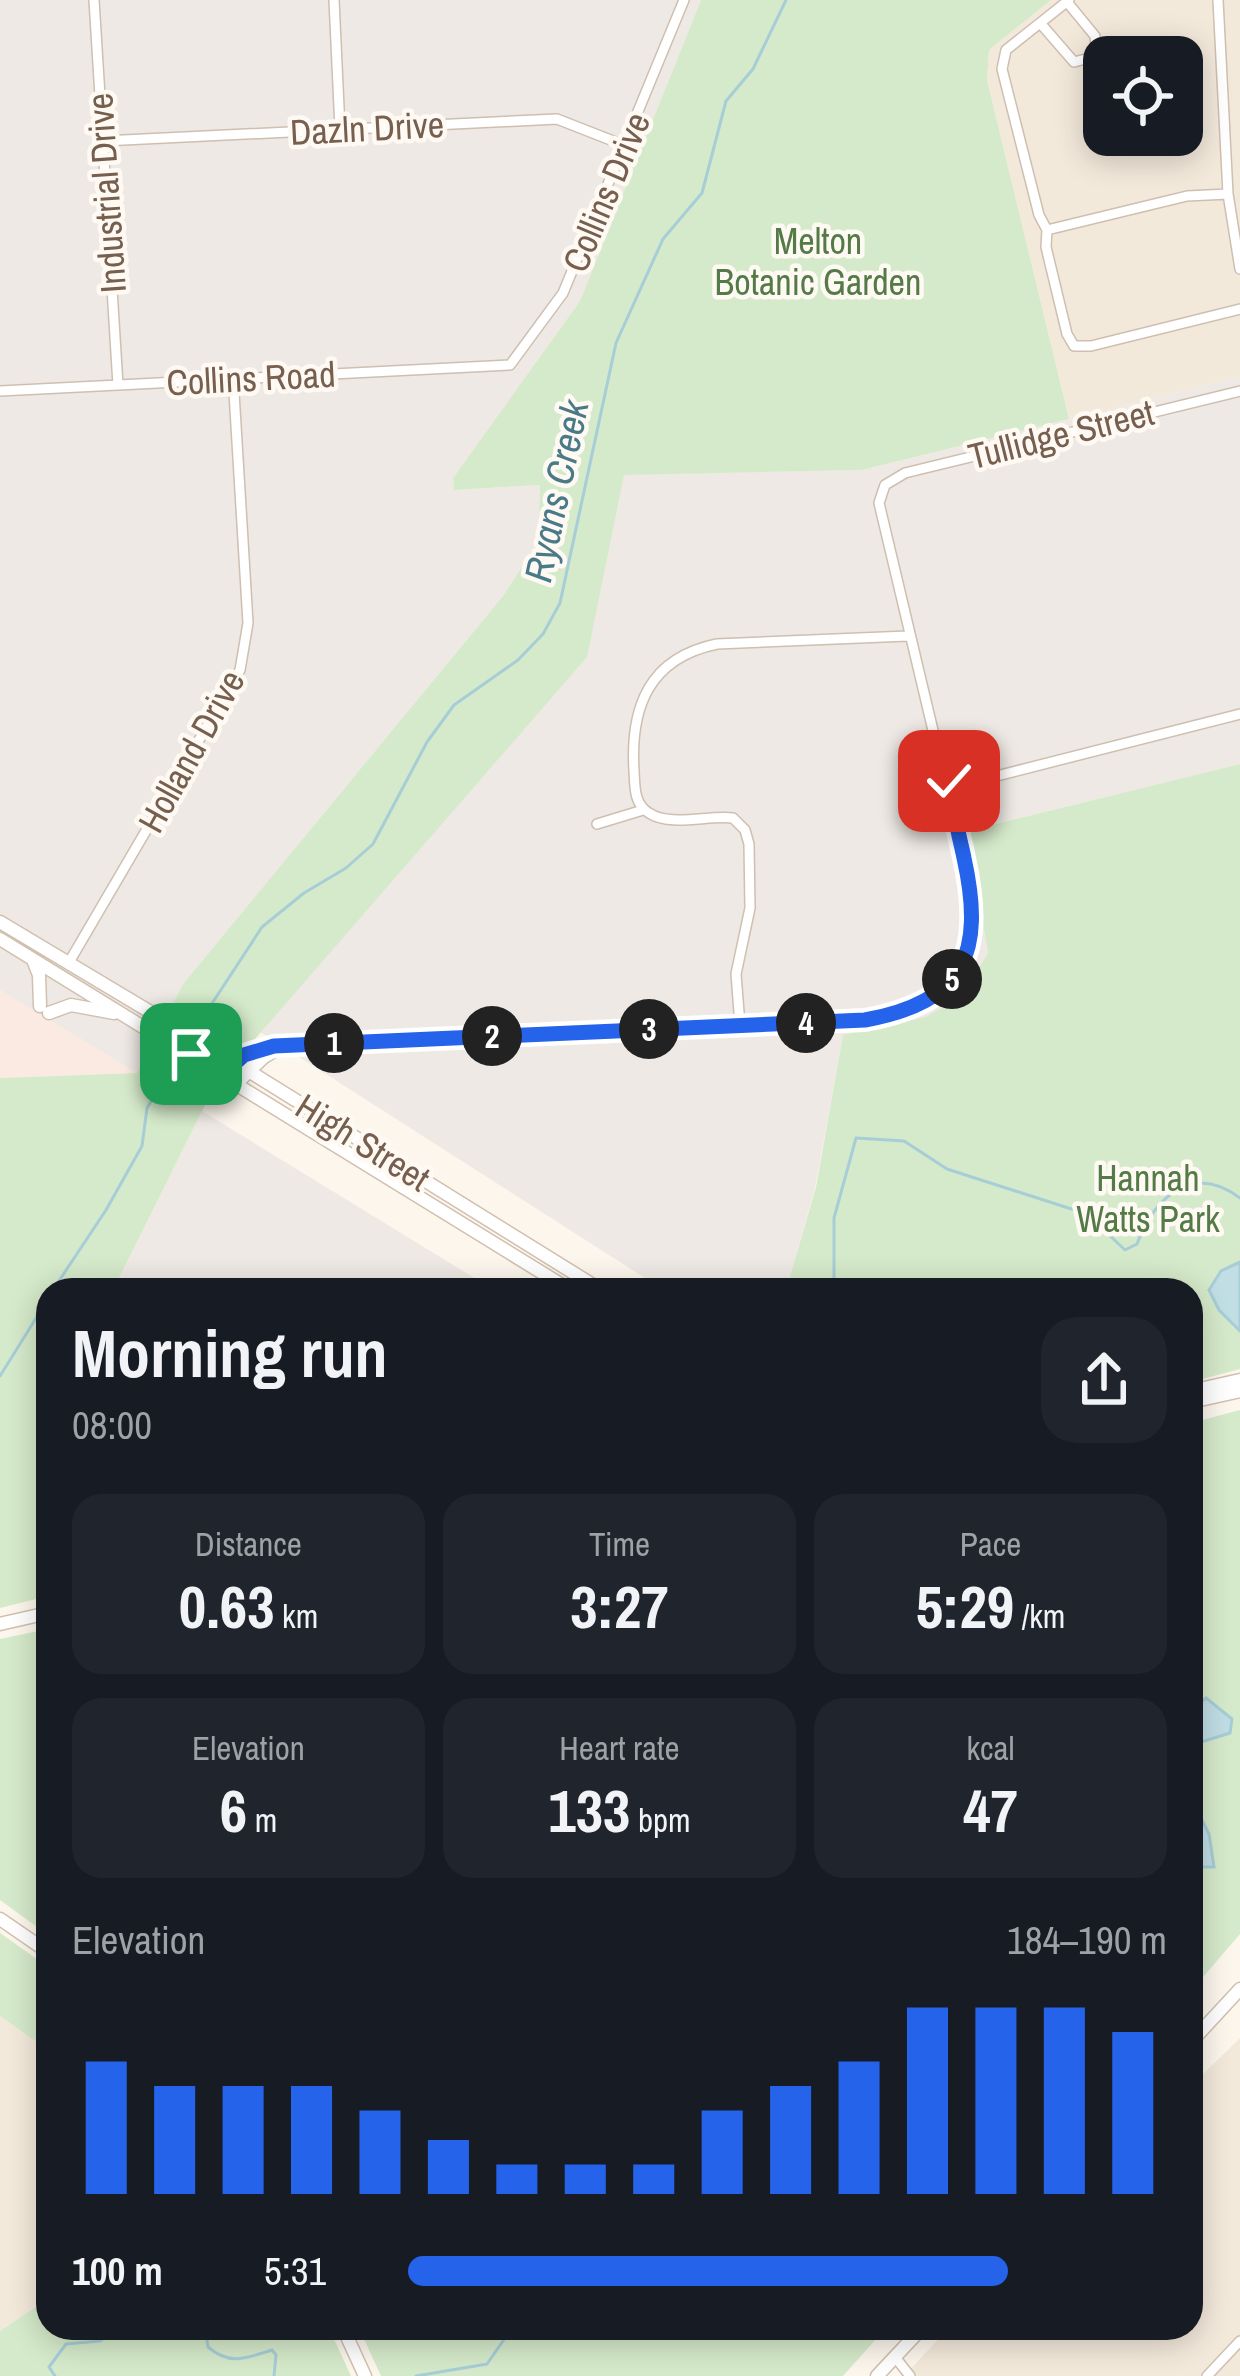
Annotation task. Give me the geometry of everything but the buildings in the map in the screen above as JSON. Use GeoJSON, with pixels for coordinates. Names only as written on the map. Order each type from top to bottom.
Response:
{"type":"FeatureCollection","features":[{"type":"Feature","properties":{"kind":"main road","name":"High Street"},"geometry":{"type":"LineString","coordinates":[[0,922],[127,1016],[234,1062],[582,1278]]}},
{"type":"Feature","properties":{"kind":"main road","name":"High Street"},"geometry":{"type":"LineString","coordinates":[[0,939],[64,970],[189,1044],[238,1084],[551,1278]]}},
{"type":"Feature","properties":{"kind":"main road"},"geometry":{"type":"LineString","coordinates":[[33,958],[44,1009],[70,1004],[127,1016]]}},
{"type":"Feature","properties":{"kind":"main road"},"geometry":{"type":"LineString","coordinates":[[1203,1388],[1240,1380]]}},
{"type":"Feature","properties":{"kind":"main road"},"geometry":{"type":"LineString","coordinates":[[1203,1399],[1240,1391]]}},
{"type":"Feature","properties":{"kind":"main road"},"geometry":{"type":"LineString","coordinates":[[0,1624],[36,1616]]}},
{"type":"Feature","properties":{"kind":"main road"},"geometry":{"type":"LineString","coordinates":[[0,1918],[36,1944]]}},
{"type":"Feature","properties":{"kind":"main road"},"geometry":{"type":"LineString","coordinates":[[1203,2029],[1240,1989]]}},
{"type":"Feature","properties":{"kind":"main road"},"geometry":{"type":"LineString","coordinates":[[348,2340],[364,2375]]}},
{"type":"Feature","properties":{"kind":"main road"},"geometry":{"type":"LineString","coordinates":[[877,2376],[911,2340]]}},
{"type":"Feature","properties":{"kind":"street","name":"Industrial Drive"},"geometry":{"type":"LineString","coordinates":[[94,0],[118,386]]}},
{"type":"Feature","properties":{"kind":"street"},"geometry":{"type":"LineString","coordinates":[[334,0],[340,129]]}},
{"type":"Feature","properties":{"kind":"street","name":"Collins Drive"},"geometry":{"type":"LineString","coordinates":[[503,366],[514,360],[563,293],[684,0]]}},
{"type":"Feature","properties":{"kind":"street"},"geometry":{"type":"LineString","coordinates":[[1218,0],[1228,194],[1240,268]]}},
{"type":"Feature","properties":{"kind":"street"},"geometry":{"type":"LineString","coordinates":[[1095,36],[1068,1],[1006,50],[1002,69],[1039,215],[1047,230],[1046,248],[1067,334],[1074,346],[1091,346],[1240,309]]}},
{"type":"Feature","properties":{"kind":"street"},"geometry":{"type":"LineString","coordinates":[[1041,24],[1074,62],[1083,61]]}},
{"type":"Feature","properties":{"kind":"street","name":"Dazln Drive"},"geometry":{"type":"LineString","coordinates":[[103,141],[557,119],[626,146]]}},
{"type":"Feature","properties":{"kind":"street"},"geometry":{"type":"LineString","coordinates":[[1047,230],[1187,196],[1228,194]]}},
{"type":"Feature","properties":{"kind":"street","name":"Collins Road"},"geometry":{"type":"LineString","coordinates":[[0,391],[503,366]]}},
{"type":"Feature","properties":{"kind":"street","name":"Holland Drive"},"geometry":{"type":"LineString","coordinates":[[64,970],[240,670],[248,623],[233,376]]}},
{"type":"Feature","properties":{"kind":"street","name":"Tullidge Street"},"geometry":{"type":"LineString","coordinates":[[908,636],[879,503],[885,485],[904,473],[1240,391]]}},
{"type":"Feature","properties":{"kind":"street"},"geometry":{"type":"LineString","coordinates":[[740,1025],[736,974],[750,908],[745,830],[733,818],[660,819],[643,810],[636,797],[637,713],[649,685],[665,667],[690,649],[717,644],[908,636],[940,760],[960,794]]}},
{"type":"Feature","properties":{"kind":"street"},"geometry":{"type":"LineString","coordinates":[[223,1074],[249,1053],[286,1046],[865,1020],[914,1009],[950,982],[971,944],[975,918],[956,818],[960,794],[970,783],[1240,714]]}},
{"type":"Feature","properties":{"kind":"street"},"geometry":{"type":"LineString","coordinates":[[597,824],[643,810]]}},
{"type":"Feature","properties":{"kind":"street"},"geometry":{"type":"LineString","coordinates":[[238,1084],[286,1046]]}},
{"type":"Feature","properties":{"kind":"street"},"geometry":{"type":"LineString","coordinates":[[1208,2376],[1240,2341]]}},
{"type":"Feature","properties":{"kind":"street"},"geometry":{"type":"LineString","coordinates":[[895,2357],[910,2376]]}},
{"type":"Feature","properties":{"kind":"shaded area"},"geometry":{"type":"Polygon","coordinates":[[[0,0],[701,0],[580,301],[453,478],[454,490],[540,485],[538,542],[503,596],[183,984],[137,1073],[0,990],[0,0]]]}},
{"type":"Feature","properties":{"kind":"shaded area"},"geometry":{"type":"Polygon","coordinates":[[[1051,0],[1240,0],[1240,377],[1069,419],[987,80],[989,50],[1051,0]]]}},
{"type":"Feature","properties":{"kind":"shaded area"},"geometry":{"type":"Polygon","coordinates":[[[1240,377],[1240,764],[967,831],[988,953],[961,997],[926,1018],[843,1036],[815,1188],[789,1278],[645,1278],[260,1032],[624,474],[862,470],[1240,377]]]}},
{"type":"Feature","properties":{"kind":"shaded area"},"geometry":{"type":"Polygon","coordinates":[[[0,990],[137,1073],[0,1078],[0,990]]]}},
{"type":"Feature","properties":{"kind":"shaded area"},"geometry":{"type":"Polygon","coordinates":[[[202,1111],[474,1278],[119,1278],[202,1111]]]}},
{"type":"Feature","properties":{"kind":"shaded area"},"geometry":{"type":"Polygon","coordinates":[[[0,2016],[36,2042],[36,2307],[0,2331],[0,2016]]]}},
{"type":"Feature","properties":{"kind":"shaded area"},"geometry":{"type":"Polygon","coordinates":[[[1240,2038],[1240,2376],[904,2376],[938,2340],[1203,2340],[1203,2074],[1240,2038]]]}},
{"type":"Feature","properties":{"kind":"green space","name":"Melton Botanic Garden"},"geometry":{"type":"Polygon","coordinates":[[[701,0],[1051,0],[989,50],[987,80],[1069,419],[862,470],[624,475],[587,657],[215,1085],[119,1278],[36,1278],[36,1599],[0,1608],[0,1078],[137,1073],[183,984],[503,596],[538,542],[540,485],[454,490],[453,478],[580,301],[701,0]]]}},
{"type":"Feature","properties":{"kind":"green space","name":"Hannah Watts Park"},"geometry":{"type":"Polygon","coordinates":[[[1240,764],[1240,1369],[1203,1379],[1203,1278],[789,1278],[816,1187],[843,1035],[926,1017],[961,997],[988,953],[967,831],[1240,764]]]}},
{"type":"Feature","properties":{"kind":"green space"},"geometry":{"type":"Polygon","coordinates":[[[1240,1410],[1240,1934],[1203,1977],[1203,1420],[1240,1410]]]}},
{"type":"Feature","properties":{"kind":"green space"},"geometry":{"type":"Polygon","coordinates":[[[36,1632],[36,1926],[0,1900],[0,1639],[36,1632]]]}},
{"type":"Feature","properties":{"kind":"green space"},"geometry":{"type":"Polygon","coordinates":[[[0,1933],[36,1958],[36,2042],[0,2016],[0,1933]]]}},
{"type":"Feature","properties":{"kind":"green space"},"geometry":{"type":"Polygon","coordinates":[[[36,2307],[36,2340],[334,2340],[351,2376],[0,2376],[0,2331],[36,2307]]]}},
{"type":"Feature","properties":{"kind":"green space"},"geometry":{"type":"Polygon","coordinates":[[[364,2340],[875,2340],[843,2376],[381,2376],[364,2340]]]}},
{"type":"Feature","properties":{"kind":"water"},"geometry":{"type":"Polygon","coordinates":[[[1240,1262],[1240,1331],[1219,1310],[1209,1290],[1221,1271],[1240,1262]]]}},
{"type":"Feature","properties":{"kind":"water"},"geometry":{"type":"Polygon","coordinates":[[[1206,1698],[1232,1719],[1230,1733],[1203,1741],[1206,1698]]]}},
{"type":"Feature","properties":{"kind":"water"},"geometry":{"type":"Polygon","coordinates":[[[1203,1822],[1209,1834],[1214,1867],[1203,1867],[1203,1822]]]}},
{"type":"Feature","properties":{"kind":"waterway","name":"Ryans Creek"},"geometry":{"type":"LineString","coordinates":[[194,1031],[262,927],[373,844],[427,742],[454,705],[518,660],[543,634],[560,603],[616,343],[663,239],[702,193],[726,101],[753,69],[786,0]]}},
{"type":"Feature","properties":{"kind":"waterway","name":"Ryans Creek"},"geometry":{"type":"LineString","coordinates":[[61,1278],[142,1146],[147,1108],[180,1054]]}},
{"type":"Feature","properties":{"kind":"waterway"},"geometry":{"type":"LineString","coordinates":[[834,1278],[834,1218],[856,1138],[904,1141],[947,1169],[1087,1214],[1125,1250],[1137,1244],[1154,1212],[1177,1190],[1206,1183],[1240,1198]]}},
{"type":"Feature","properties":{"kind":"waterway","name":"Ryans Creek"},"geometry":{"type":"LineString","coordinates":[[0,1376],[36,1318]]}},
{"type":"Feature","properties":{"kind":"waterway"},"geometry":{"type":"LineString","coordinates":[[55,2376],[49,2367],[66,2344],[101,2340]]}},
{"type":"Feature","properties":{"kind":"waterway"},"geometry":{"type":"LineString","coordinates":[[207,2340],[208,2347],[224,2357],[238,2359],[272,2350],[276,2355],[274,2376]]}},
{"type":"Feature","properties":{"kind":"waterway"},"geometry":{"type":"LineString","coordinates":[[416,2376],[487,2364],[504,2340]]}},
{"type":"Feature","properties":{"kind":"route"},"geometry":{"type":"LineString","coordinates":[[191,1054],[223,1074],[244,1055],[274,1046],[865,1020],[914,1009],[950,982],[962,965],[975,918],[956,818],[960,794],[949,781]]}}]}
